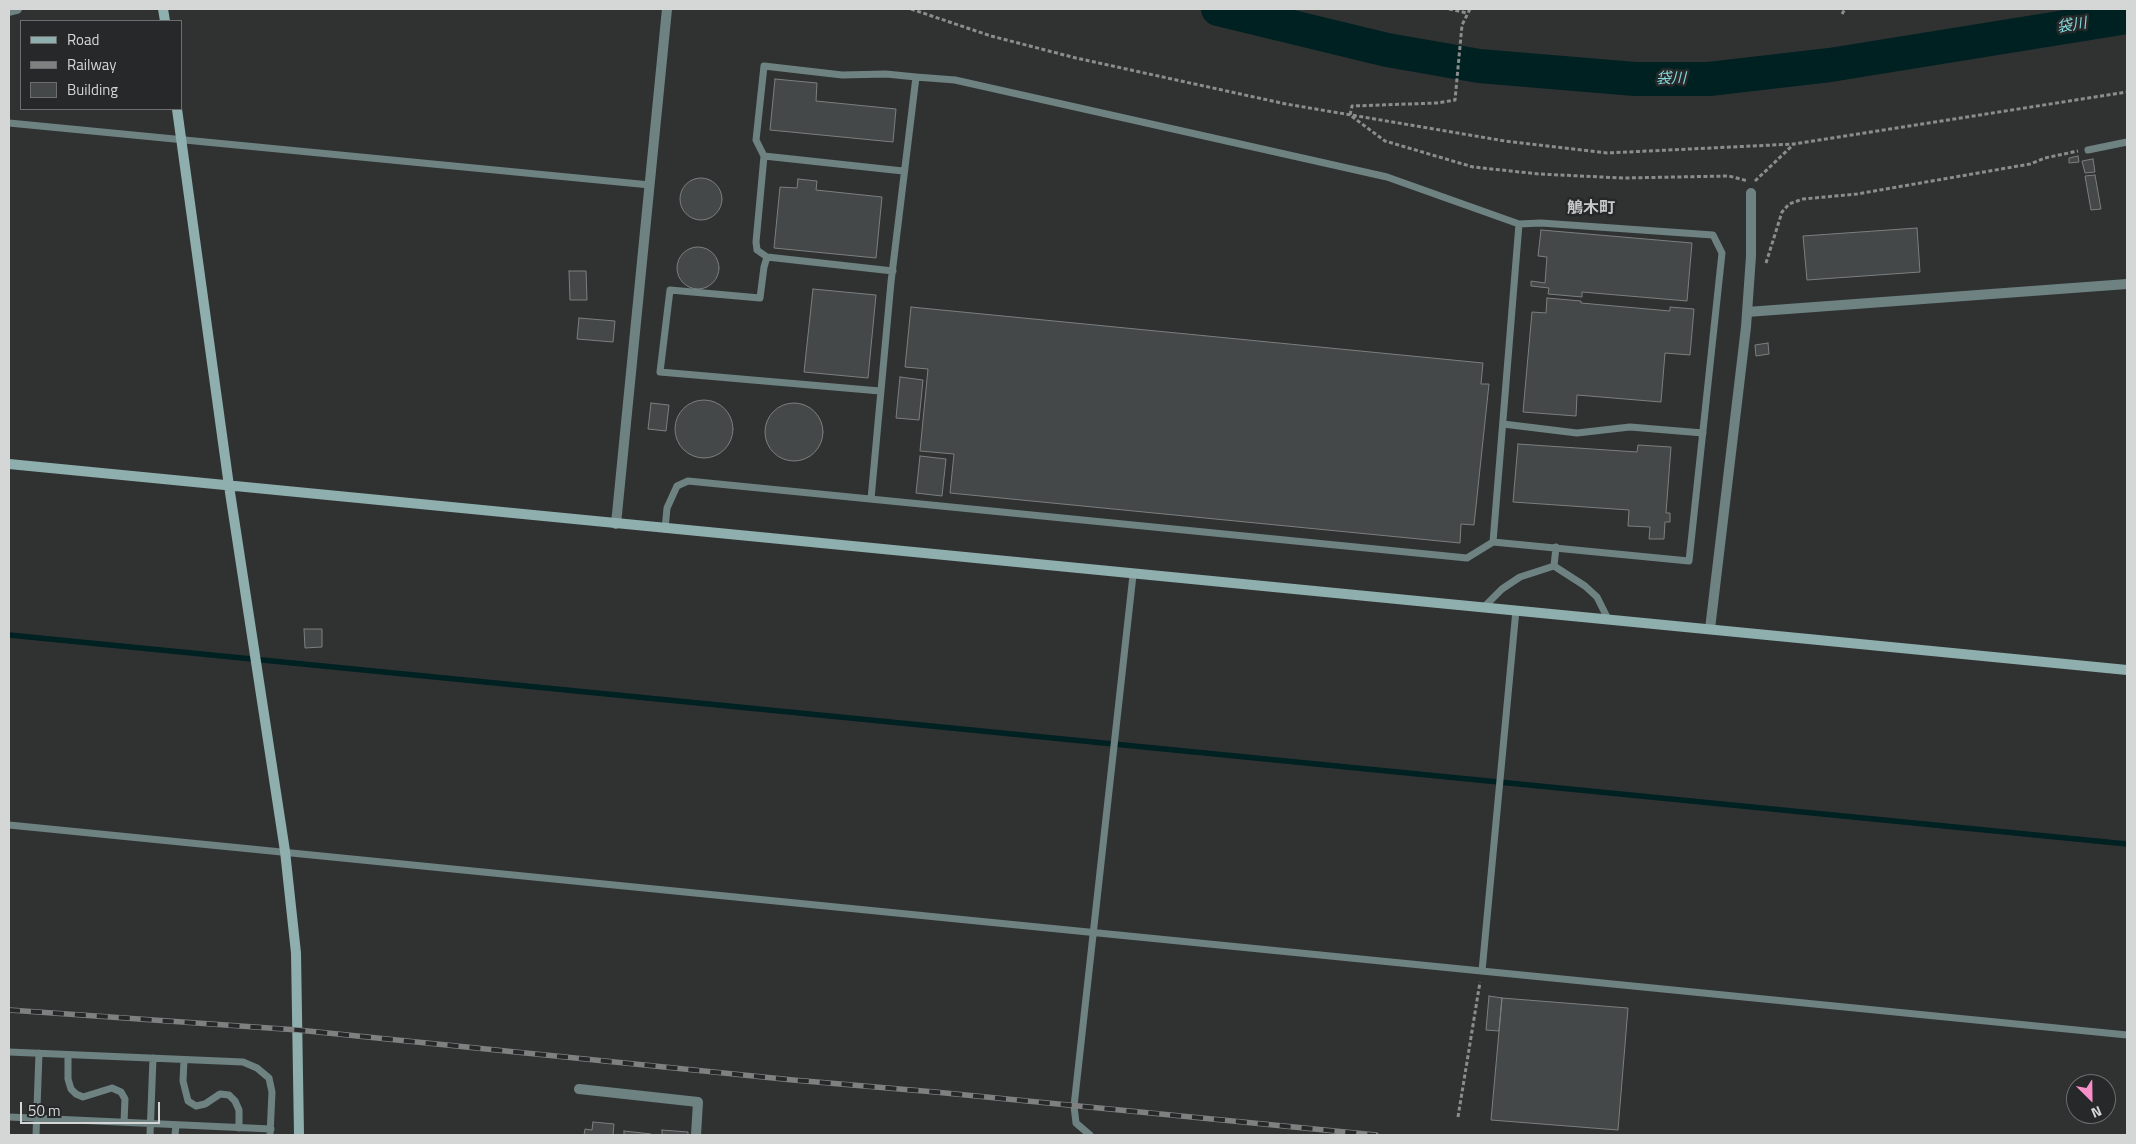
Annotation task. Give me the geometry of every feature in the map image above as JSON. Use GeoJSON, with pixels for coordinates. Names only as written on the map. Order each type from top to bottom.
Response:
{"type":"FeatureCollection","features":[{"type":"Feature","properties":{"kind":"street"},"geometry":{"type":"LineString","coordinates":[[9,11],[17,9]]}},
{"type":"Feature","properties":{"kind":"street"},"geometry":{"type":"LineString","coordinates":[[616,524],[667,9]]}},
{"type":"Feature","properties":{"kind":"street"},"geometry":{"type":"LineString","coordinates":[[177,110],[229,486],[285,851],[296,953],[299,1135]]}},
{"type":"Feature","properties":{"kind":"street"},"geometry":{"type":"LineString","coordinates":[[1710,628],[1747,312],[1751,256],[1751,193]]}},
{"type":"Feature","properties":{"kind":"street"},"geometry":{"type":"LineString","coordinates":[[1747,312],[2127,284]]}},
{"type":"Feature","properties":{"kind":"street"},"geometry":{"type":"LineString","coordinates":[[9,464],[665,529],[1608,618],[2127,670]]}},
{"type":"Feature","properties":{"kind":"street"},"geometry":{"type":"LineString","coordinates":[[579,1089],[698,1102],[696,1135]]}},
{"type":"Feature","properties":{"kind":"lane"},"geometry":{"type":"LineString","coordinates":[[665,529],[667,508],[677,486],[688,481],[1467,558],[1492,542],[1689,562],[1722,253],[1713,235],[1540,223],[1519,224],[1387,177],[955,80],[886,74],[842,74],[764,66],[756,140],[764,156],[756,242],[757,250],[767,257],[893,271]]}},
{"type":"Feature","properties":{"kind":"lane"},"geometry":{"type":"LineString","coordinates":[[871,499],[880,391],[903,171],[916,77]]}},
{"type":"Feature","properties":{"kind":"lane"},"geometry":{"type":"LineString","coordinates":[[9,123],[650,185]]}},
{"type":"Feature","properties":{"kind":"lane"},"geometry":{"type":"LineString","coordinates":[[2088,150],[2127,142]]}},
{"type":"Feature","properties":{"kind":"lane"},"geometry":{"type":"LineString","coordinates":[[764,156],[903,171]]}},
{"type":"Feature","properties":{"kind":"lane"},"geometry":{"type":"LineString","coordinates":[[1492,542],[1519,224]]}},
{"type":"Feature","properties":{"kind":"lane"},"geometry":{"type":"LineString","coordinates":[[767,257],[760,298],[670,290],[660,372],[880,391]]}},
{"type":"Feature","properties":{"kind":"lane"},"geometry":{"type":"LineString","coordinates":[[1503,424],[1577,433],[1630,427],[1703,433]]}},
{"type":"Feature","properties":{"kind":"lane"},"geometry":{"type":"LineString","coordinates":[[1554,566],[1556,547]]}},
{"type":"Feature","properties":{"kind":"lane"},"geometry":{"type":"LineString","coordinates":[[1484,607],[1502,589],[1520,577],[1554,566],[1586,586],[1598,597],[1608,618]]}},
{"type":"Feature","properties":{"kind":"lane"},"geometry":{"type":"LineString","coordinates":[[1090,1135],[1076,1123],[1074,1111],[1133,574]]}},
{"type":"Feature","properties":{"kind":"lane"},"geometry":{"type":"LineString","coordinates":[[1482,971],[1516,610]]}},
{"type":"Feature","properties":{"kind":"lane"},"geometry":{"type":"LineString","coordinates":[[9,825],[285,851],[1093,934],[2127,1035]]}},
{"type":"Feature","properties":{"kind":"lane"},"geometry":{"type":"LineString","coordinates":[[9,1052],[243,1062],[256,1068],[269,1078],[272,1092],[270,1132],[239,1128],[9,1117]]}},
{"type":"Feature","properties":{"kind":"lane"},"geometry":{"type":"LineString","coordinates":[[36,1135],[39,1053]]}},
{"type":"Feature","properties":{"kind":"lane"},"geometry":{"type":"LineString","coordinates":[[68,1055],[68,1080],[71,1089],[83,1097],[112,1088],[121,1092],[125,1099],[124,1122]]}},
{"type":"Feature","properties":{"kind":"lane"},"geometry":{"type":"LineString","coordinates":[[150,1135],[153,1058]]}},
{"type":"Feature","properties":{"kind":"lane"},"geometry":{"type":"LineString","coordinates":[[184,1060],[183,1081],[188,1101],[196,1106],[205,1104],[220,1094],[229,1095],[235,1101],[239,1110],[239,1128]]}},
{"type":"Feature","properties":{"kind":"lane"},"geometry":{"type":"LineString","coordinates":[[175,1135],[176,1125]]}},
{"type":"Feature","properties":{"kind":"path"},"geometry":{"type":"LineString","coordinates":[[911,9],[991,36],[1076,58],[1286,104],[1505,141],[1607,153],[1794,144],[2127,92]]}},
{"type":"Feature","properties":{"kind":"path"},"geometry":{"type":"LineString","coordinates":[[1350,115],[1352,106],[1455,100],[1457,95],[1462,25],[1469,11],[1449,9]]}},
{"type":"Feature","properties":{"kind":"path"},"geometry":{"type":"LineString","coordinates":[[1842,14],[1845,9]]}},
{"type":"Feature","properties":{"kind":"path"},"geometry":{"type":"LineString","coordinates":[[1350,115],[1386,141],[1473,167],[1539,174],[1633,178],[1729,176],[1739,177],[1752,183],[1794,144]]}},
{"type":"Feature","properties":{"kind":"path"},"geometry":{"type":"LineString","coordinates":[[1782,212],[1789,204],[1803,199],[1857,194],[2030,164],[2045,158],[2088,150]]}},
{"type":"Feature","properties":{"kind":"path"},"geometry":{"type":"LineString","coordinates":[[1458,1117],[1482,971]]}},
{"type":"Feature","properties":{"kind":"building"},"geometry":{"type":"Polygon","coordinates":[[[775,79],[817,83],[816,101],[896,109],[893,142],[770,130],[775,79]]]}},
{"type":"Feature","properties":{"kind":"building"},"geometry":{"type":"Polygon","coordinates":[[[2078,156],[2079,162],[2069,163],[2069,158],[2078,156]]]}},
{"type":"Feature","properties":{"kind":"building"},"geometry":{"type":"Polygon","coordinates":[[[2093,159],[2095,172],[2085,173],[2082,161],[2093,159]]]}},
{"type":"Feature","properties":{"kind":"building"},"geometry":{"type":"Polygon","coordinates":[[[2095,175],[2101,209],[2091,210],[2085,176],[2095,175]]]}},
{"type":"Feature","properties":{"kind":"building"},"geometry":{"type":"Polygon","coordinates":[[[705,178],[713,181],[719,187],[722,199],[719,211],[713,217],[697,220],[689,217],[683,211],[680,195],[683,187],[689,181],[705,178]]]}},
{"type":"Feature","properties":{"kind":"building"},"geometry":{"type":"Polygon","coordinates":[[[798,179],[817,181],[816,190],[882,197],[876,258],[774,248],[780,187],[797,188],[798,179]]]}},
{"type":"Feature","properties":{"kind":"building"},"geometry":{"type":"Polygon","coordinates":[[[1917,228],[1920,272],[1807,280],[1803,236],[1917,228]]]}},
{"type":"Feature","properties":{"kind":"building"},"geometry":{"type":"Polygon","coordinates":[[[1541,230],[1692,243],[1687,301],[1582,292],[1582,297],[1548,294],[1549,288],[1531,286],[1531,281],[1545,283],[1547,257],[1538,256],[1541,230]]]}},
{"type":"Feature","properties":{"kind":"building"},"geometry":{"type":"Polygon","coordinates":[[[702,247],[710,250],[716,256],[719,268],[716,280],[710,286],[694,289],[686,286],[680,280],[677,264],[680,256],[686,250],[702,247]]]}},
{"type":"Feature","properties":{"kind":"building"},"geometry":{"type":"Polygon","coordinates":[[[569,271],[586,271],[587,300],[570,300],[569,271]]]}},
{"type":"Feature","properties":{"kind":"building"},"geometry":{"type":"Polygon","coordinates":[[[813,289],[876,295],[868,378],[804,372],[813,289]]]}},
{"type":"Feature","properties":{"kind":"building"},"geometry":{"type":"Polygon","coordinates":[[[1547,298],[1670,311],[1670,307],[1694,309],[1690,355],[1665,353],[1661,402],[1577,395],[1576,416],[1523,412],[1532,312],[1546,313],[1547,298]]]}},
{"type":"Feature","properties":{"kind":"building"},"geometry":{"type":"Polygon","coordinates":[[[911,307],[1483,363],[1481,384],[1489,384],[1474,525],[1461,524],[1460,543],[950,493],[954,454],[920,451],[928,369],[905,367],[911,307]]]}},
{"type":"Feature","properties":{"kind":"building"},"geometry":{"type":"Polygon","coordinates":[[[579,318],[615,321],[613,342],[577,339],[579,318]]]}},
{"type":"Feature","properties":{"kind":"building"},"geometry":{"type":"Polygon","coordinates":[[[1768,343],[1769,354],[1756,356],[1755,345],[1768,343]]]}},
{"type":"Feature","properties":{"kind":"building"},"geometry":{"type":"Polygon","coordinates":[[[900,377],[923,380],[919,420],[896,418],[900,377]]]}},
{"type":"Feature","properties":{"kind":"building"},"geometry":{"type":"Polygon","coordinates":[[[698,400],[710,400],[725,408],[733,423],[733,435],[725,450],[710,458],[698,458],[683,450],[675,435],[675,423],[683,408],[698,400]]]}},
{"type":"Feature","properties":{"kind":"building"},"geometry":{"type":"Polygon","coordinates":[[[651,403],[669,405],[666,431],[648,429],[651,403]]]}},
{"type":"Feature","properties":{"kind":"building"},"geometry":{"type":"Polygon","coordinates":[[[788,403],[800,403],[815,411],[823,426],[823,438],[815,453],[800,461],[788,461],[773,453],[765,438],[765,426],[773,411],[788,403]]]}},
{"type":"Feature","properties":{"kind":"building"},"geometry":{"type":"Polygon","coordinates":[[[1518,444],[1637,452],[1638,445],[1671,447],[1666,513],[1670,513],[1670,522],[1665,522],[1664,539],[1649,539],[1650,527],[1628,526],[1629,510],[1513,502],[1518,444]]]}},
{"type":"Feature","properties":{"kind":"building"},"geometry":{"type":"Polygon","coordinates":[[[920,456],[946,459],[942,496],[916,493],[920,456]]]}},
{"type":"Feature","properties":{"kind":"building"},"geometry":{"type":"Polygon","coordinates":[[[304,629],[322,629],[322,647],[305,648],[304,629]]]}},
{"type":"Feature","properties":{"kind":"building"},"geometry":{"type":"Polygon","coordinates":[[[1489,996],[1502,998],[1499,1031],[1486,1030],[1489,996]]]}},
{"type":"Feature","properties":{"kind":"building"},"geometry":{"type":"Polygon","coordinates":[[[1502,998],[1628,1008],[1618,1130],[1491,1120],[1502,998]]]}},
{"type":"Feature","properties":{"kind":"building"},"geometry":{"type":"Polygon","coordinates":[[[593,1122],[614,1124],[613,1135],[584,1135],[585,1129],[592,1130],[593,1122]]]}},
{"type":"Feature","properties":{"kind":"building"},"geometry":{"type":"Polygon","coordinates":[[[662,1130],[688,1132],[688,1135],[662,1135],[662,1130]]]}},
{"type":"Feature","properties":{"kind":"building"},"geometry":{"type":"Polygon","coordinates":[[[624,1131],[651,1134],[651,1135],[624,1135],[624,1131]]]}},
{"type":"Feature","properties":{"kind":"waterway","name":"袋川"},"geometry":{"type":"LineString","coordinates":[[1218,9],[1387,50],[1479,66],[1635,79],[1709,79],[1830,65],[2127,17]]}},
{"type":"Feature","properties":{"kind":"waterway"},"geometry":{"type":"LineString","coordinates":[[9,635],[2127,844]]}},
{"type":"Feature","properties":{"kind":"railway"},"geometry":{"type":"LineString","coordinates":[[9,1010],[298,1030],[793,1080],[1376,1135]]}},
{"type":"Feature","properties":{"kind":"district","name":"鵤木町"},"geometry":{"type":"Point","coordinates":[1591,209]}}]}
